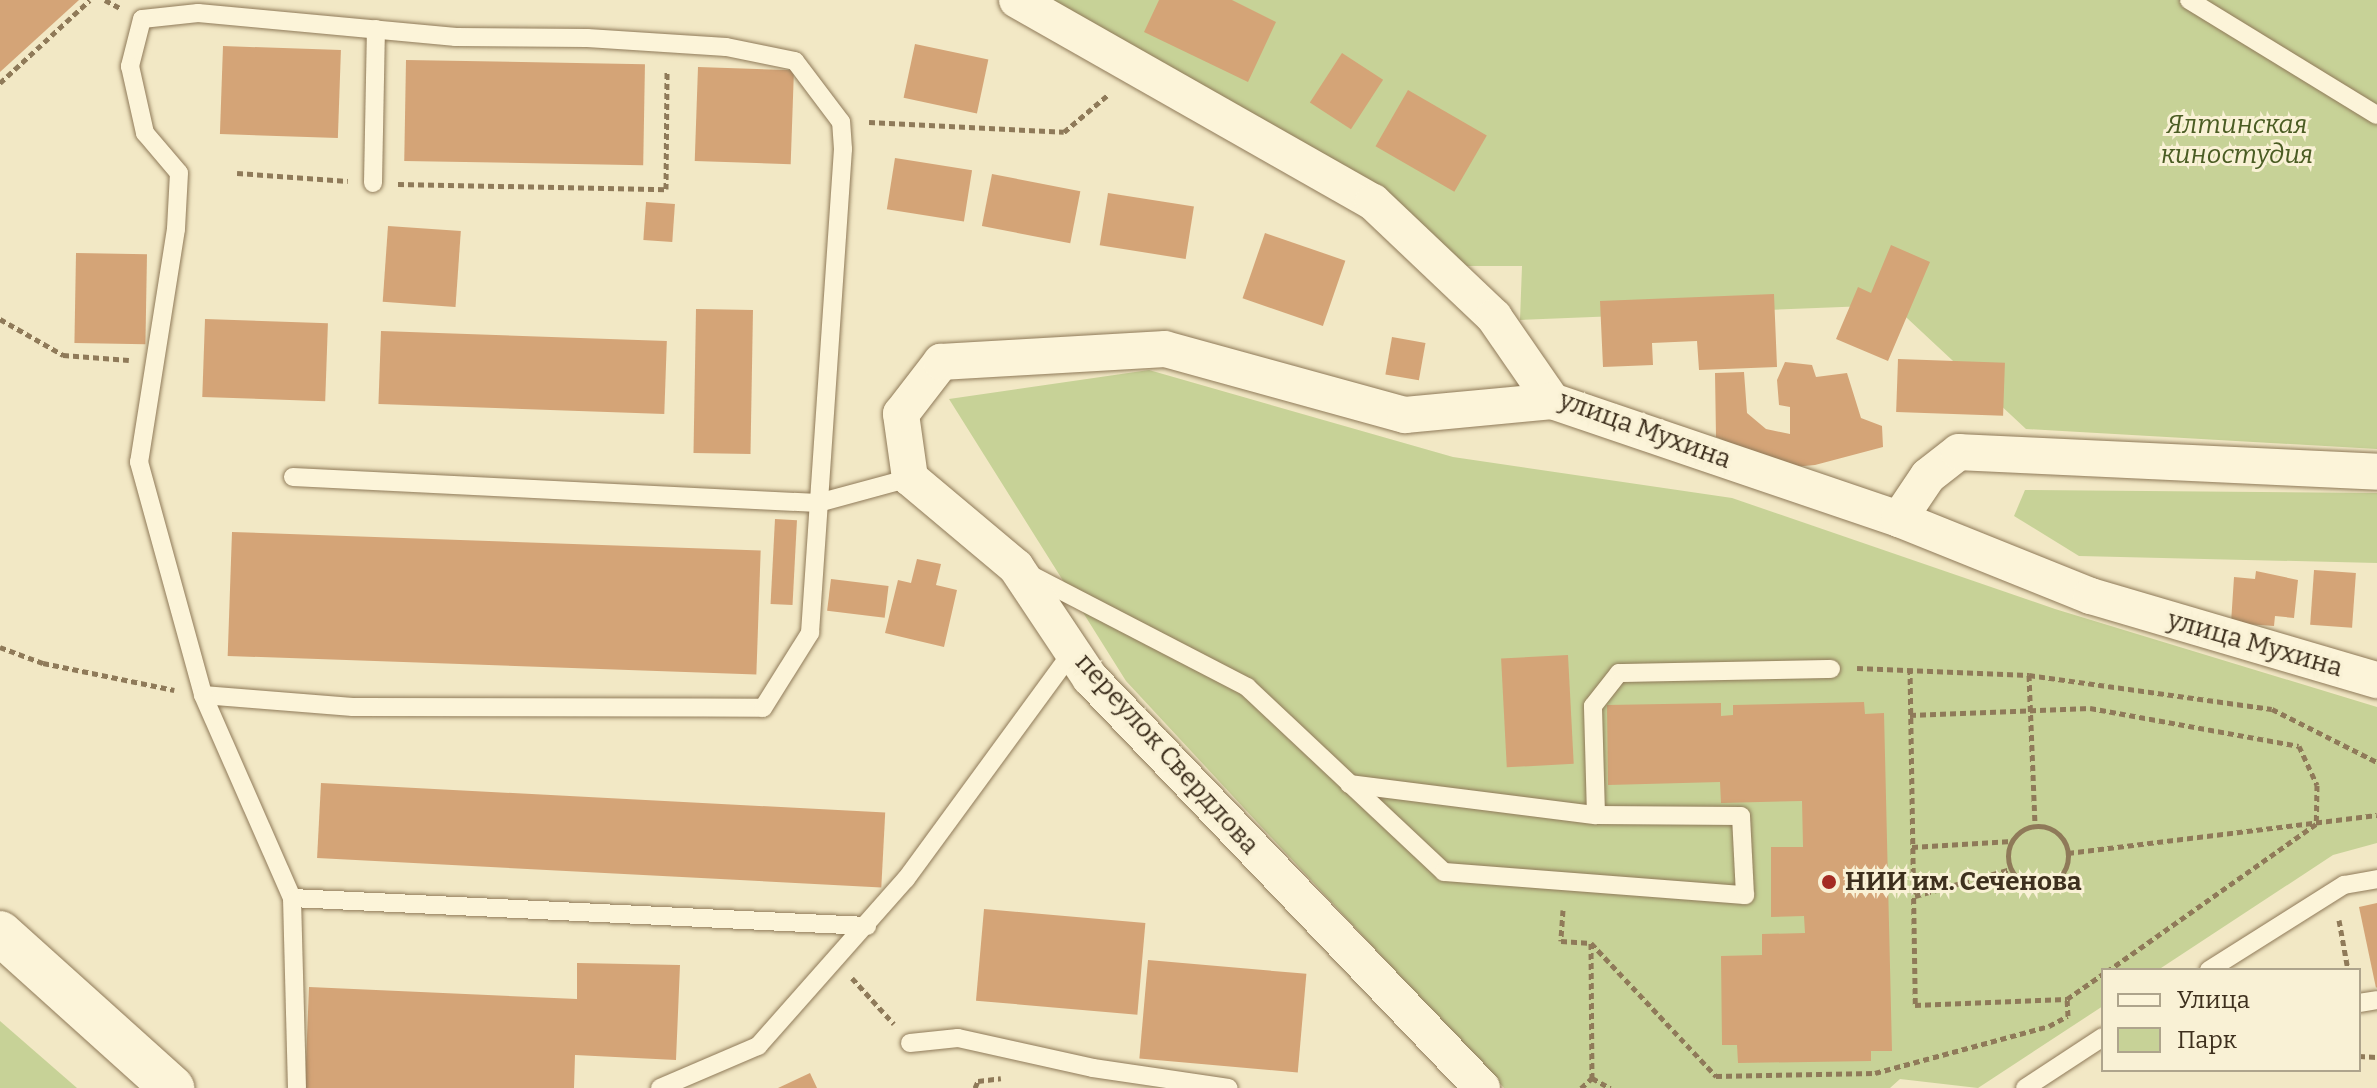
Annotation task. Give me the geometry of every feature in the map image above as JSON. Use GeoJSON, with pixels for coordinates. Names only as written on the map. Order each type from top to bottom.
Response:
{"type":"FeatureCollection","features":[{"type":"Feature","properties":{"kind":"main road"},"geometry":{"type":"LineString","coordinates":[[0,933],[172,1088]]}},
{"type":"Feature","properties":{"kind":"street","name":"улица Мухина"},"geometry":{"type":"LineString","coordinates":[[1017,0],[1373,202],[1494,317],[1552,401],[1899,519],[2091,596],[2377,680]]}},
{"type":"Feature","properties":{"kind":"street"},"geometry":{"type":"LineString","coordinates":[[910,478],[901,414],[941,362],[1165,349],[1405,415],[1552,401]]}},
{"type":"Feature","properties":{"kind":"street"},"geometry":{"type":"LineString","coordinates":[[1899,519],[1928,476],[1959,452],[2377,472]]}},
{"type":"Feature","properties":{"kind":"street","name":"переулок Свердлова"},"geometry":{"type":"LineString","coordinates":[[910,478],[1016,567],[1090,678],[1482,1088]]}},
{"type":"Feature","properties":{"kind":"lane"},"geometry":{"type":"LineString","coordinates":[[2189,0],[2377,115]]}},
{"type":"Feature","properties":{"kind":"lane"},"geometry":{"type":"LineString","coordinates":[[203,695],[353,707],[763,708],[810,633],[841,122],[795,61],[726,47],[667,43],[376,29],[198,13],[142,19],[130,66],[145,133],[179,173],[176,229],[139,462],[203,695],[292,898],[297,1088]]}},
{"type":"Feature","properties":{"kind":"lane"},"geometry":{"type":"LineString","coordinates":[[373,183],[376,29]]}},
{"type":"Feature","properties":{"kind":"lane"},"geometry":{"type":"LineString","coordinates":[[293,477],[818,503],[910,478]]}},
{"type":"Feature","properties":{"kind":"lane"},"geometry":{"type":"LineString","coordinates":[[1016,567],[1247,687],[1349,784],[1444,872],[1745,895],[1741,816],[1596,815],[1349,784]]}},
{"type":"Feature","properties":{"kind":"lane"},"geometry":{"type":"LineString","coordinates":[[660,1088],[758,1046],[867,926],[1073,651]]}},
{"type":"Feature","properties":{"kind":"lane"},"geometry":{"type":"LineString","coordinates":[[1596,815],[1593,706],[1619,673],[1831,669]]}},
{"type":"Feature","properties":{"kind":"lane"},"geometry":{"type":"LineString","coordinates":[[2212,968],[2344,885],[2377,879]]}},
{"type":"Feature","properties":{"kind":"lane"},"geometry":{"type":"LineString","coordinates":[[292,898],[867,926]]}},
{"type":"Feature","properties":{"kind":"lane"},"geometry":{"type":"LineString","coordinates":[[910,1043],[958,1038],[1093,1068],[1229,1088]]}},
{"type":"Feature","properties":{"kind":"lane"},"geometry":{"type":"LineString","coordinates":[[2025,1088],[2101,1038]]}},
{"type":"Feature","properties":{"kind":"path"},"geometry":{"type":"LineString","coordinates":[[0,83],[90,0]]}},
{"type":"Feature","properties":{"kind":"path"},"geometry":{"type":"LineString","coordinates":[[237,173],[373,183],[666,189],[667,43]]}},
{"type":"Feature","properties":{"kind":"path"},"geometry":{"type":"LineString","coordinates":[[841,122],[1064,132],[1134,66]]}},
{"type":"Feature","properties":{"kind":"path"},"geometry":{"type":"LineString","coordinates":[[0,319],[63,355],[155,362]]}},
{"type":"Feature","properties":{"kind":"path"},"geometry":{"type":"LineString","coordinates":[[0,647],[43,663],[203,695]]}},
{"type":"Feature","properties":{"kind":"path"},"geometry":{"type":"LineString","coordinates":[[1910,668],[1915,1005],[2067,999],[2101,975]]}},
{"type":"Feature","properties":{"kind":"path"},"geometry":{"type":"LineString","coordinates":[[1831,669],[1910,668],[2029,675],[2272,709],[2377,762]]}},
{"type":"Feature","properties":{"kind":"path"},"geometry":{"type":"LineString","coordinates":[[2029,675],[2035,826]]}},
{"type":"Feature","properties":{"kind":"path"},"geometry":{"type":"LineString","coordinates":[[1910,715],[2090,708],[2299,746],[2317,785],[2316,824]]}},
{"type":"Feature","properties":{"kind":"path"},"geometry":{"type":"LineString","coordinates":[[2068,853],[2377,815]]}},
{"type":"Feature","properties":{"kind":"path"},"geometry":{"type":"LineString","coordinates":[[2112,968],[2316,824]]}},
{"type":"Feature","properties":{"kind":"path"},"geometry":{"type":"LineString","coordinates":[[1912,847],[2012,841],[2035,826]]}},
{"type":"Feature","properties":{"kind":"path"},"geometry":{"type":"LineString","coordinates":[[2012,841],[2011,869],[2026,883],[2047,884],[2064,873],[2068,853],[2061,835],[2035,826]]}},
{"type":"Feature","properties":{"kind":"path"},"geometry":{"type":"LineString","coordinates":[[1915,896],[2011,869]]}},
{"type":"Feature","properties":{"kind":"path"},"geometry":{"type":"LineString","coordinates":[[1565,881],[1561,941],[1591,943],[1716,1076],[1875,1073],[2049,1026],[2068,1016],[2067,999]]}},
{"type":"Feature","properties":{"kind":"path"},"geometry":{"type":"LineString","coordinates":[[1581,1088],[1592,1078],[1591,943]]}},
{"type":"Feature","properties":{"kind":"path"},"geometry":{"type":"LineString","coordinates":[[2344,949],[2348,968]]}},
{"type":"Feature","properties":{"kind":"path"},"geometry":{"type":"LineString","coordinates":[[837,961],[910,1043]]}},
{"type":"Feature","properties":{"kind":"path"},"geometry":{"type":"LineString","coordinates":[[1592,1078],[1610,1088]]}},
{"type":"Feature","properties":{"kind":"green space","name":"Ялтинская киностудия"},"geometry":{"type":"Polygon","coordinates":[[[1028,0],[2377,0],[2377,449],[2026,429],[1893,305],[1520,320],[1522,266],[1457,266],[1028,0]]]}},
{"type":"Feature","properties":{"kind":"green space"},"geometry":{"type":"Polygon","coordinates":[[[1149,370],[1453,457],[1732,498],[2055,609],[2377,707],[2377,843],[2333,855],[2161,968],[2101,968],[2101,1007],[1978,1088],[1900,1079],[1890,1088],[1504,1088],[1126,681],[949,399],[1149,370]]]}},
{"type":"Feature","properties":{"kind":"green space"},"geometry":{"type":"Polygon","coordinates":[[[2025,490],[2377,493],[2377,563],[2079,556],[2014,516],[2025,490]]]}},
{"type":"Feature","properties":{"kind":"green space"},"geometry":{"type":"Polygon","coordinates":[[[0,1021],[77,1088],[0,1088],[0,1021]]]}},
{"type":"Feature","properties":{"kind":"building"},"geometry":{"type":"Polygon","coordinates":[[[0,0],[79,0],[0,72],[0,0]]]}},
{"type":"Feature","properties":{"kind":"building"},"geometry":{"type":"Polygon","coordinates":[[[1159,0],[1232,0],[1276,22],[1248,82],[1144,32],[1159,0]]]}},
{"type":"Feature","properties":{"kind":"building"},"geometry":{"type":"Polygon","coordinates":[[[915,44],[988,60],[977,113],[904,98],[915,44]]]}},
{"type":"Feature","properties":{"kind":"building"},"geometry":{"type":"Polygon","coordinates":[[[223,46],[341,50],[338,138],[220,134],[223,46]]]}},
{"type":"Feature","properties":{"kind":"building"},"geometry":{"type":"Polygon","coordinates":[[[1342,53],[1383,80],[1351,129],[1310,102],[1342,53]]]}},
{"type":"Feature","properties":{"kind":"building"},"geometry":{"type":"Polygon","coordinates":[[[406,60],[645,64],[643,165],[404,161],[406,60]]]}},
{"type":"Feature","properties":{"kind":"building"},"geometry":{"type":"Polygon","coordinates":[[[698,67],[794,70],[791,164],[695,161],[698,67]]]}},
{"type":"Feature","properties":{"kind":"building"},"geometry":{"type":"Polygon","coordinates":[[[1408,90],[1487,136],[1454,192],[1376,146],[1408,90]]]}},
{"type":"Feature","properties":{"kind":"building"},"geometry":{"type":"Polygon","coordinates":[[[895,158],[972,170],[964,222],[887,209],[895,158]]]}},
{"type":"Feature","properties":{"kind":"building"},"geometry":{"type":"Polygon","coordinates":[[[992,174],[1080,191],[1070,243],[982,226],[992,174]]]}},
{"type":"Feature","properties":{"kind":"building"},"geometry":{"type":"Polygon","coordinates":[[[1108,193],[1194,207],[1186,259],[1100,245],[1108,193]]]}},
{"type":"Feature","properties":{"kind":"building"},"geometry":{"type":"Polygon","coordinates":[[[646,202],[675,204],[672,242],[643,240],[646,202]]]}},
{"type":"Feature","properties":{"kind":"building"},"geometry":{"type":"Polygon","coordinates":[[[388,226],[461,231],[456,307],[383,302],[388,226]]]}},
{"type":"Feature","properties":{"kind":"building"},"geometry":{"type":"Polygon","coordinates":[[[1265,233],[1345,261],[1323,326],[1243,298],[1265,233]]]}},
{"type":"Feature","properties":{"kind":"building"},"geometry":{"type":"Polygon","coordinates":[[[1891,245],[1930,262],[1888,361],[1836,339],[1858,287],[1871,293],[1891,245]]]}},
{"type":"Feature","properties":{"kind":"building"},"geometry":{"type":"Polygon","coordinates":[[[76,253],[147,254],[145,344],[74,343],[76,253]]]}},
{"type":"Feature","properties":{"kind":"building"},"geometry":{"type":"Polygon","coordinates":[[[1774,294],[1777,367],[1699,370],[1697,341],[1652,343],[1653,365],[1603,367],[1600,301],[1774,294]]]}},
{"type":"Feature","properties":{"kind":"building"},"geometry":{"type":"Polygon","coordinates":[[[696,309],[753,310],[750,454],[693,453],[696,309]]]}},
{"type":"Feature","properties":{"kind":"building"},"geometry":{"type":"Polygon","coordinates":[[[205,319],[328,323],[325,401],[202,397],[205,319]]]}},
{"type":"Feature","properties":{"kind":"building"},"geometry":{"type":"Polygon","coordinates":[[[381,331],[667,341],[664,414],[378,404],[381,331]]]}},
{"type":"Feature","properties":{"kind":"building"},"geometry":{"type":"Polygon","coordinates":[[[1392,337],[1425,343],[1419,380],[1385,374],[1392,337]]]}},
{"type":"Feature","properties":{"kind":"building"},"geometry":{"type":"Polygon","coordinates":[[[1898,359],[2005,363],[2003,416],[1896,412],[1898,359]]]}},
{"type":"Feature","properties":{"kind":"building"},"geometry":{"type":"Polygon","coordinates":[[[1785,362],[1812,365],[1816,377],[1847,373],[1861,418],[1882,426],[1883,447],[1815,465],[1782,468],[1716,437],[1715,373],[1744,372],[1747,413],[1766,429],[1790,434],[1790,407],[1779,405],[1777,380],[1785,362]]]}},
{"type":"Feature","properties":{"kind":"building"},"geometry":{"type":"Polygon","coordinates":[[[775,519],[797,520],[793,605],[771,604],[775,519]]]}},
{"type":"Feature","properties":{"kind":"building"},"geometry":{"type":"Polygon","coordinates":[[[232,532],[761,550],[756,674],[228,656],[232,532]]]}},
{"type":"Feature","properties":{"kind":"building"},"geometry":{"type":"Polygon","coordinates":[[[917,559],[941,564],[936,585],[957,590],[944,647],[885,633],[898,580],[911,583],[917,559]]]}},
{"type":"Feature","properties":{"kind":"building"},"geometry":{"type":"Polygon","coordinates":[[[2314,570],[2356,573],[2352,628],[2310,625],[2314,570]]]}},
{"type":"Feature","properties":{"kind":"building"},"geometry":{"type":"Polygon","coordinates":[[[2256,571],[2298,580],[2294,618],[2275,616],[2274,626],[2231,623],[2234,577],[2255,579],[2256,571]]]}},
{"type":"Feature","properties":{"kind":"building"},"geometry":{"type":"Polygon","coordinates":[[[831,579],[889,586],[885,618],[827,611],[831,579]]]}},
{"type":"Feature","properties":{"kind":"building"},"geometry":{"type":"Polygon","coordinates":[[[1568,655],[1574,764],[1507,767],[1501,659],[1568,655]]]}},
{"type":"Feature","properties":{"kind":"building","name":"НИИ им. Сеченова"},"geometry":{"type":"Polygon","coordinates":[[[1864,702],[1865,714],[1884,713],[1892,1051],[1871,1051],[1871,1061],[1738,1063],[1737,1045],[1722,1045],[1721,956],[1762,955],[1762,934],[1805,933],[1804,916],[1771,917],[1771,847],[1803,847],[1802,801],[1721,803],[1720,782],[1608,785],[1607,705],[1721,703],[1721,716],[1733,715],[1733,705],[1864,702]]]}},
{"type":"Feature","properties":{"kind":"building"},"geometry":{"type":"Polygon","coordinates":[[[321,783],[885,813],[881,887],[317,858],[321,783]]]}},
{"type":"Feature","properties":{"kind":"building"},"geometry":{"type":"Polygon","coordinates":[[[2377,903],[2377,987],[2376,988],[2359,907],[2377,903]]]}},
{"type":"Feature","properties":{"kind":"building"},"geometry":{"type":"Polygon","coordinates":[[[984,909],[1145,923],[1137,1015],[976,1001],[984,909]]]}},
{"type":"Feature","properties":{"kind":"building"},"geometry":{"type":"Polygon","coordinates":[[[1148,960],[1306,974],[1298,1072],[1139,1059],[1148,960]]]}},
{"type":"Feature","properties":{"kind":"building"},"geometry":{"type":"Polygon","coordinates":[[[577,963],[680,965],[676,1060],[575,1055],[574,1088],[305,1088],[309,987],[577,999],[577,963]]]}},
{"type":"Feature","properties":{"kind":"building"},"geometry":{"type":"Polygon","coordinates":[[[810,1073],[817,1088],[778,1088],[810,1073]]]}},
{"type":"Feature","properties":{"kind":"place","name":"НИИ им. Сеченова"},"geometry":{"type":"Point","coordinates":[1829,882]}}]}
